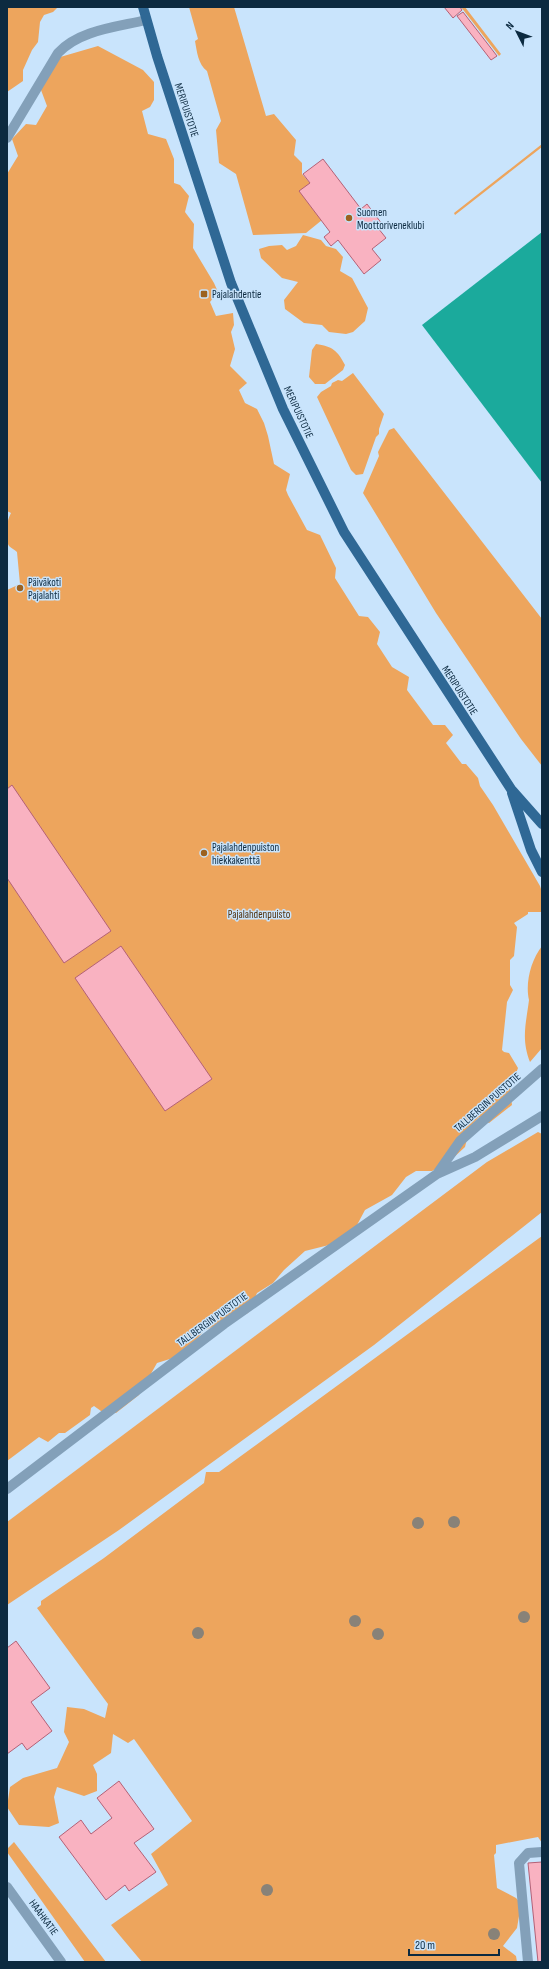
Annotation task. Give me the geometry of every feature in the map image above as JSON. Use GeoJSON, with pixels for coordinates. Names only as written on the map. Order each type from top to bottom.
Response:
{"type":"FeatureCollection","features":[{"type":"Feature","properties":{"kind":"main road","name":"MERIPUISTOTIE"},"geometry":{"type":"LineString","coordinates":[[143,7],[230,283],[283,409],[344,532],[511,789],[542,824]]}},
{"type":"Feature","properties":{"kind":"main road","name":"MERIPUISTOTIE"},"geometry":{"type":"LineString","coordinates":[[511,789],[531,850],[542,872]]}},
{"type":"Feature","properties":{"kind":"street"},"geometry":{"type":"LineString","coordinates":[[7,138],[58,53],[72,40],[146,20]]}},
{"type":"Feature","properties":{"kind":"street","name":"TALLBERGIN PUISTOTIE"},"geometry":{"type":"LineString","coordinates":[[437,1174],[460,1141],[542,1069]]}},
{"type":"Feature","properties":{"kind":"street","name":"TALLBERGIN PUISTOTIE"},"geometry":{"type":"LineString","coordinates":[[7,1489],[224,1324],[437,1174],[475,1157],[542,1116]]}},
{"type":"Feature","properties":{"kind":"street"},"geometry":{"type":"LineString","coordinates":[[528,1962],[519,1863],[528,1853],[542,1852]]}},
{"type":"Feature","properties":{"kind":"street","name":"HAAHKATIE"},"geometry":{"type":"LineString","coordinates":[[7,1887],[61,1962]]}},
{"type":"Feature","properties":{"kind":"green space"},"geometry":{"type":"Polygon","coordinates":[[[7,7],[58,7],[53,12],[44,15],[40,22],[38,42],[32,50],[23,70],[23,81],[7,92],[7,7]]]}},
{"type":"Feature","properties":{"kind":"green space"},"geometry":{"type":"Polygon","coordinates":[[[189,7],[234,7],[266,116],[274,114],[296,140],[294,155],[302,163],[302,174],[310,183],[322,220],[306,233],[253,235],[236,174],[219,163],[216,130],[221,121],[207,71],[198,58],[195,41],[198,39],[189,7]]]}},
{"type":"Feature","properties":{"kind":"green space"},"geometry":{"type":"Polygon","coordinates":[[[461,7],[465,7],[501,54],[499,56],[461,7]]]}},
{"type":"Feature","properties":{"kind":"green space","name":"Pajalahdenpuisto"},"geometry":{"type":"Polygon","coordinates":[[[98,46],[143,70],[154,82],[154,100],[150,107],[142,111],[148,134],[166,139],[174,159],[174,183],[180,185],[189,196],[185,212],[194,224],[193,248],[218,292],[210,302],[216,316],[233,313],[234,325],[231,332],[235,349],[230,366],[247,383],[239,390],[245,403],[257,409],[264,423],[274,464],[290,474],[286,490],[288,495],[307,530],[320,535],[336,568],[335,578],[359,616],[368,617],[380,632],[377,644],[392,667],[409,677],[407,690],[433,725],[445,725],[453,735],[446,743],[462,764],[466,764],[478,778],[480,786],[493,805],[540,886],[542,892],[542,912],[528,912],[528,914],[514,923],[517,927],[514,956],[510,960],[510,985],[513,990],[507,1002],[502,1050],[509,1053],[518,1068],[510,1090],[512,1105],[489,1123],[479,1117],[470,1127],[465,1147],[451,1160],[432,1171],[416,1171],[406,1177],[392,1195],[365,1210],[349,1240],[305,1251],[284,1270],[273,1283],[257,1293],[248,1313],[205,1330],[190,1346],[173,1358],[157,1363],[139,1395],[116,1413],[101,1411],[94,1406],[91,1408],[90,1415],[65,1433],[59,1433],[48,1442],[39,1437],[7,1461],[7,590],[20,584],[17,552],[9,546],[6,538],[8,520],[11,513],[7,511],[7,174],[18,156],[12,139],[26,124],[36,125],[47,106],[41,90],[50,60],[98,46]]]}},
{"type":"Feature","properties":{"kind":"green space"},"geometry":{"type":"Polygon","coordinates":[[[542,144],[542,147],[455,215],[454,213],[542,144]]]}},
{"type":"Feature","properties":{"kind":"green space"},"geometry":{"type":"Polygon","coordinates":[[[303,235],[321,240],[326,246],[336,249],[343,257],[340,271],[352,278],[368,308],[365,321],[353,332],[346,334],[329,332],[322,325],[304,323],[285,309],[284,300],[298,282],[282,278],[261,258],[259,249],[269,246],[282,245],[287,250],[296,246],[303,235]]]}},
{"type":"Feature","properties":{"kind":"green space"},"geometry":{"type":"Polygon","coordinates":[[[316,344],[326,346],[334,350],[340,356],[345,365],[343,370],[325,384],[315,384],[309,377],[312,350],[316,344]]]}},
{"type":"Feature","properties":{"kind":"green space"},"geometry":{"type":"Polygon","coordinates":[[[353,373],[384,414],[379,429],[379,434],[376,437],[363,474],[356,475],[351,470],[317,397],[321,392],[331,386],[332,383],[338,380],[342,381],[353,373]]]}},
{"type":"Feature","properties":{"kind":"green space"},"geometry":{"type":"Polygon","coordinates":[[[394,428],[542,619],[542,766],[521,739],[436,613],[363,493],[379,456],[378,452],[389,430],[394,428]]]}},
{"type":"Feature","properties":{"kind":"green space"},"geometry":{"type":"Polygon","coordinates":[[[542,946],[542,1048],[530,1062],[527,1054],[525,1039],[529,1000],[528,979],[532,965],[542,946]]]}},
{"type":"Feature","properties":{"kind":"green space"},"geometry":{"type":"Polygon","coordinates":[[[538,1132],[542,1134],[542,1212],[374,1345],[119,1530],[7,1605],[7,1522],[487,1162],[538,1132]]]}},
{"type":"Feature","properties":{"kind":"green space"},"geometry":{"type":"Polygon","coordinates":[[[542,1236],[542,1843],[538,1837],[496,1845],[496,1853],[494,1855],[497,1888],[516,1898],[521,1904],[517,1928],[503,1946],[516,1956],[517,1962],[142,1962],[111,1925],[168,1885],[151,1854],[192,1821],[134,1739],[128,1743],[113,1734],[111,1753],[93,1765],[97,1774],[97,1791],[84,1796],[57,1787],[54,1797],[59,1823],[49,1827],[19,1825],[7,1807],[10,1787],[23,1778],[57,1768],[69,1742],[64,1732],[67,1707],[84,1709],[105,1718],[108,1704],[37,1608],[41,1605],[41,1601],[104,1558],[204,1483],[206,1472],[219,1472],[542,1236]]]}},
{"type":"Feature","properties":{"kind":"green space"},"geometry":{"type":"Polygon","coordinates":[[[14,1842],[106,1962],[85,1962],[7,1852],[7,1849],[14,1842]]]}},
{"type":"Feature","properties":{"kind":"shaded area"},"geometry":{"type":"Polygon","coordinates":[[[542,232],[542,483],[422,325],[542,232]]]}},
{"type":"Feature","properties":{"kind":"building"},"geometry":{"type":"Polygon","coordinates":[[[444,7],[460,7],[462,10],[453,18],[444,7]]]}},
{"type":"Feature","properties":{"kind":"building"},"geometry":{"type":"Polygon","coordinates":[[[463,12],[497,56],[491,60],[457,16],[463,12]]]}},
{"type":"Feature","properties":{"kind":"building","name":"Suomen Moottoriveneklubi"},"geometry":{"type":"Polygon","coordinates":[[[323,159],[361,209],[367,204],[382,224],[378,228],[386,238],[372,249],[381,260],[364,274],[338,240],[331,246],[324,237],[330,232],[299,191],[310,183],[303,174],[323,159]]]}},
{"type":"Feature","properties":{"kind":"building"},"geometry":{"type":"Polygon","coordinates":[[[12,785],[111,931],[64,963],[7,878],[7,789],[12,785]]]}},
{"type":"Feature","properties":{"kind":"building"},"geometry":{"type":"Polygon","coordinates":[[[121,946],[212,1079],[165,1111],[75,978],[121,946]]]}},
{"type":"Feature","properties":{"kind":"building"},"geometry":{"type":"Polygon","coordinates":[[[16,1641],[50,1688],[31,1702],[52,1731],[27,1750],[22,1743],[7,1754],[7,1648],[16,1641]]]}},
{"type":"Feature","properties":{"kind":"building"},"geometry":{"type":"Polygon","coordinates":[[[119,1781],[154,1829],[134,1843],[156,1872],[129,1891],[125,1885],[106,1900],[59,1837],[81,1820],[91,1834],[112,1818],[97,1798],[119,1781]]]}},
{"type":"Feature","properties":{"kind":"building"},"geometry":{"type":"Polygon","coordinates":[[[542,1862],[542,1962],[538,1962],[528,1863],[542,1862]]]}},
{"type":"Feature","properties":{"kind":"place","name":"Suomen Moottoriveneklubi"},"geometry":{"type":"Point","coordinates":[349,218]}},
{"type":"Feature","properties":{"kind":"place","name":"Pajalahdentie"},"geometry":{"type":"Point","coordinates":[204,294]}},
{"type":"Feature","properties":{"kind":"place","name":"Päiväkoti Pajalahti"},"geometry":{"type":"Point","coordinates":[20,588]}},
{"type":"Feature","properties":{"kind":"place","name":"Pajalahdenpuiston hiekkakenttä"},"geometry":{"type":"Point","coordinates":[204,853]}}]}
